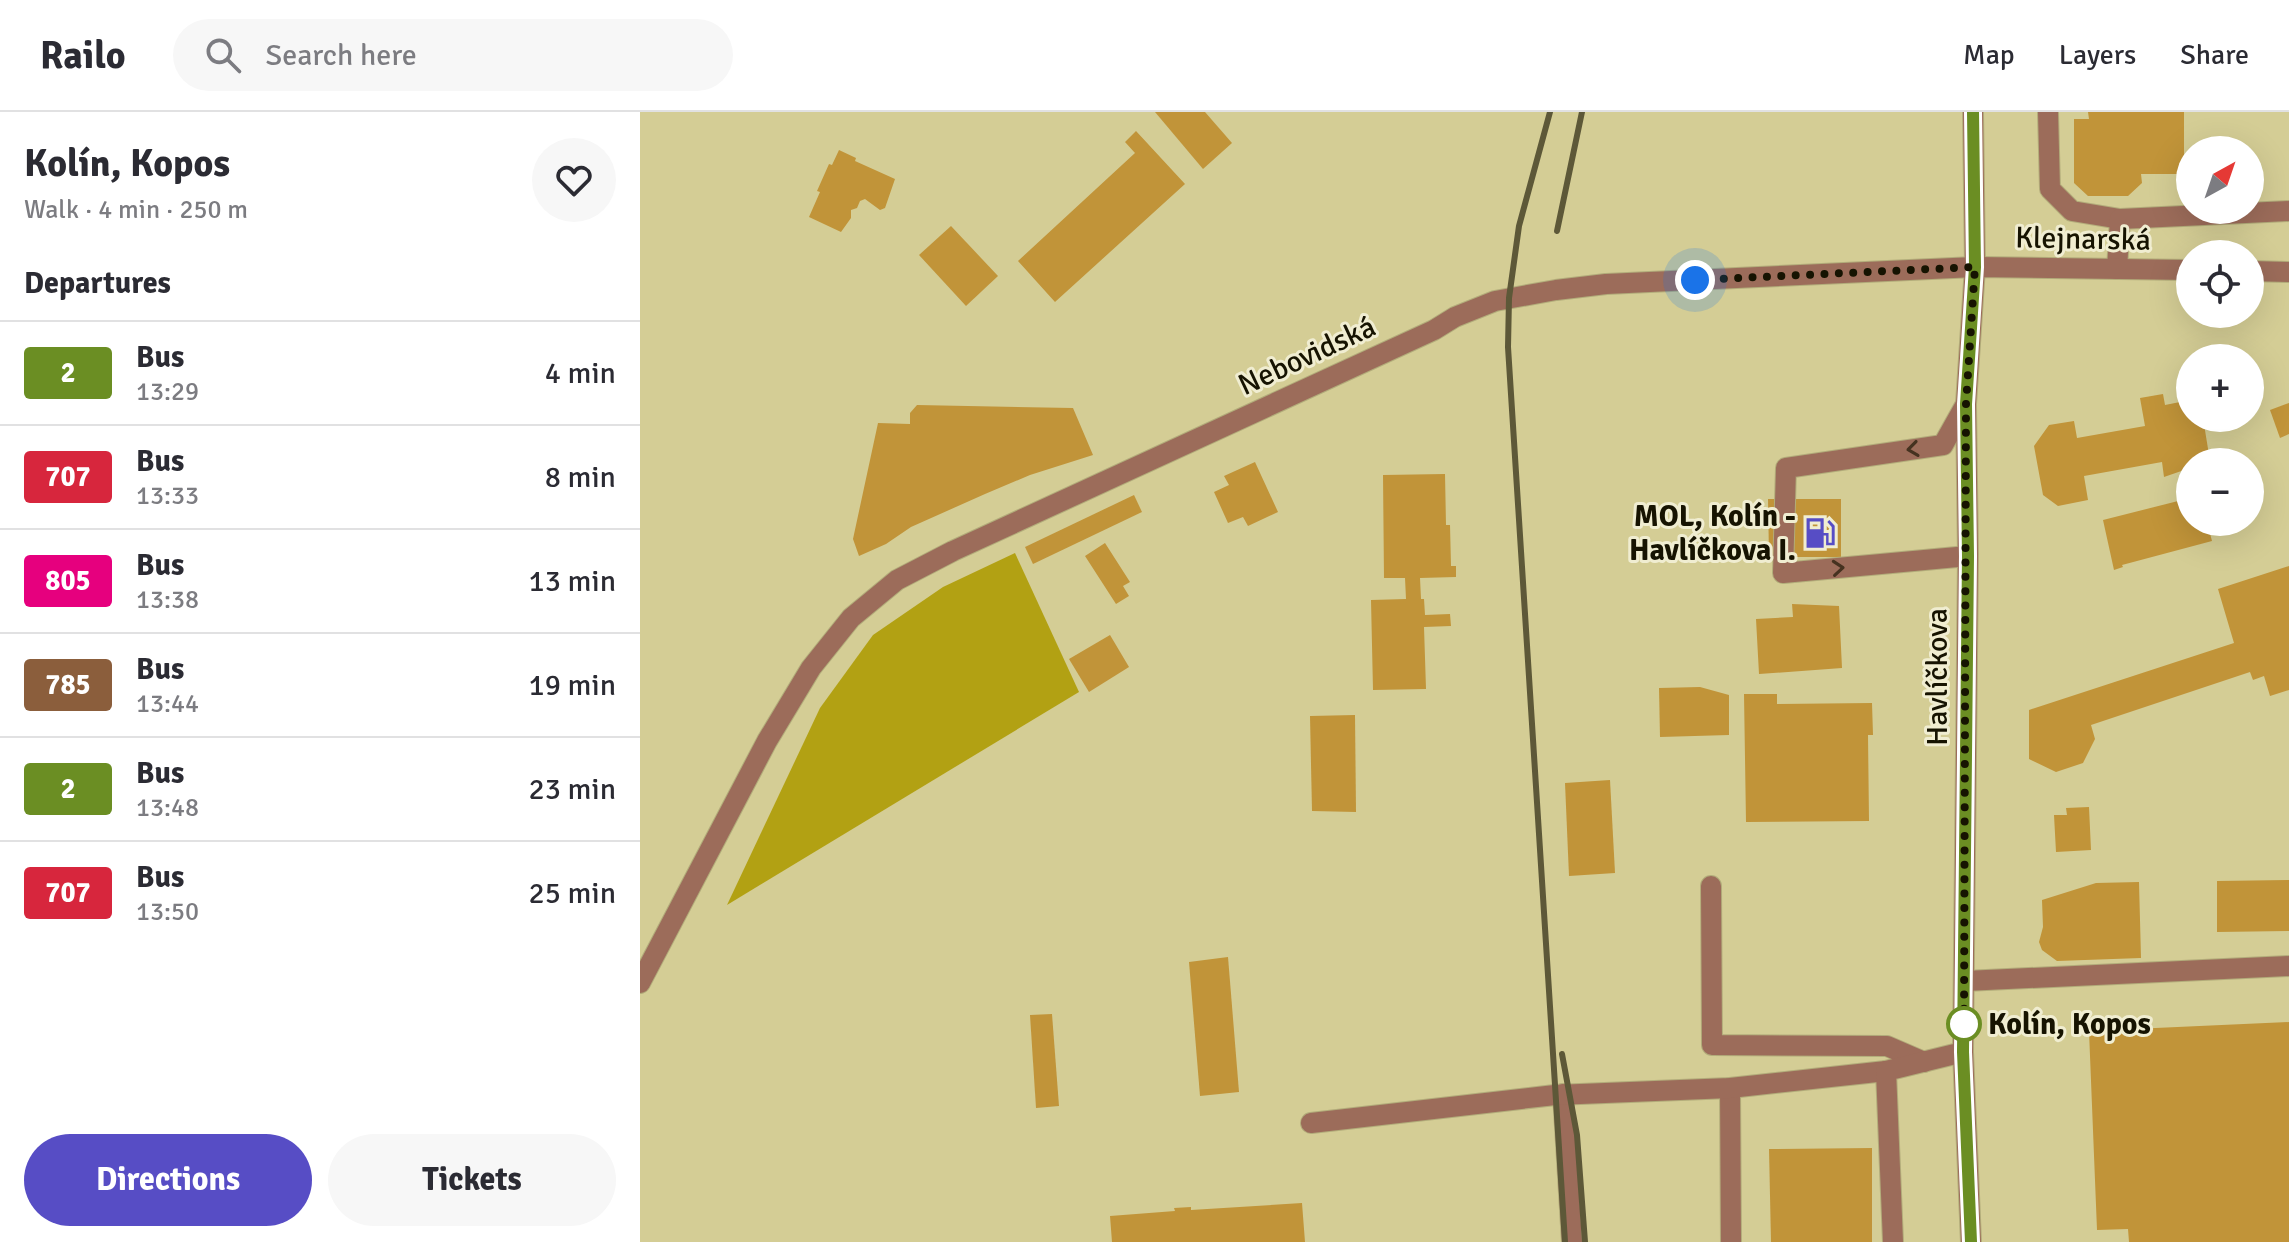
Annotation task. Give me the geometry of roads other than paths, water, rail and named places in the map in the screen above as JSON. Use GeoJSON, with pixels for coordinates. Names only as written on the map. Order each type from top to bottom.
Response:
{"type":"FeatureCollection","features":[{"type":"Feature","properties":{"kind":"street","name":"Havlíčkova"},"geometry":{"type":"LineString","coordinates":[[1971,1242],[1963,1052],[1968,556],[1966,404],[1975,267],[1973,112]]}},
{"type":"Feature","properties":{"kind":"street"},"geometry":{"type":"LineString","coordinates":[[2048,112],[2050,189],[2072,211],[2120,219],[2289,211]]}},
{"type":"Feature","properties":{"kind":"street"},"geometry":{"type":"LineString","coordinates":[[2117,269],[2120,219]]}},
{"type":"Feature","properties":{"kind":"street","name":"Klejnarská"},"geometry":{"type":"LineString","coordinates":[[1975,267],[2176,270]]}},
{"type":"Feature","properties":{"kind":"street","name":"Nebovidská"},"geometry":{"type":"LineString","coordinates":[[640,983],[767,741],[811,668],[851,618],[897,580],[953,551],[1495,301],[1606,284],[1975,267]]}},
{"type":"Feature","properties":{"kind":"street"},"geometry":{"type":"LineString","coordinates":[[2264,271],[2289,272]]}},
{"type":"Feature","properties":{"kind":"street"},"geometry":{"type":"LineString","coordinates":[[1966,404],[1943,445],[1786,468],[1783,573],[1968,556]]}},
{"type":"Feature","properties":{"kind":"street"},"geometry":{"type":"LineString","coordinates":[[1711,886],[1712,1045],[1887,1046],[1924,1062]]}},
{"type":"Feature","properties":{"kind":"street"},"geometry":{"type":"LineString","coordinates":[[1965,981],[2289,966]]}},
{"type":"Feature","properties":{"kind":"street"},"geometry":{"type":"LineString","coordinates":[[1311,1123],[1563,1094],[1730,1088],[1886,1071],[1963,1052]]}},
{"type":"Feature","properties":{"kind":"street"},"geometry":{"type":"LineString","coordinates":[[1886,1071],[1893,1242]]}},
{"type":"Feature","properties":{"kind":"street"},"geometry":{"type":"LineString","coordinates":[[1730,1088],[1731,1242]]}},
{"type":"Feature","properties":{"kind":"street"},"geometry":{"type":"LineString","coordinates":[[1563,1094],[1572,1242]]}},
{"type":"Feature","properties":{"kind":"railway"},"geometry":{"type":"LineString","coordinates":[[1550,112],[1519,226],[1509,298],[1508,347],[1565,1242]]}},
{"type":"Feature","properties":{"kind":"railway"},"geometry":{"type":"LineString","coordinates":[[1557,231],[1582,112]]}},
{"type":"Feature","properties":{"kind":"railway"},"geometry":{"type":"LineString","coordinates":[[1562,1054],[1577,1135],[1585,1242]]}},
{"type":"Feature","properties":{"kind":"place","name":"MOL, Kolín - Havlíčkova I."},"geometry":{"type":"Point","coordinates":[1820,533]}},
{"type":"Feature","properties":{"kind":"place","name":"Kolín, Kopos"},"geometry":{"type":"Point","coordinates":[1964,1024]}}]}
